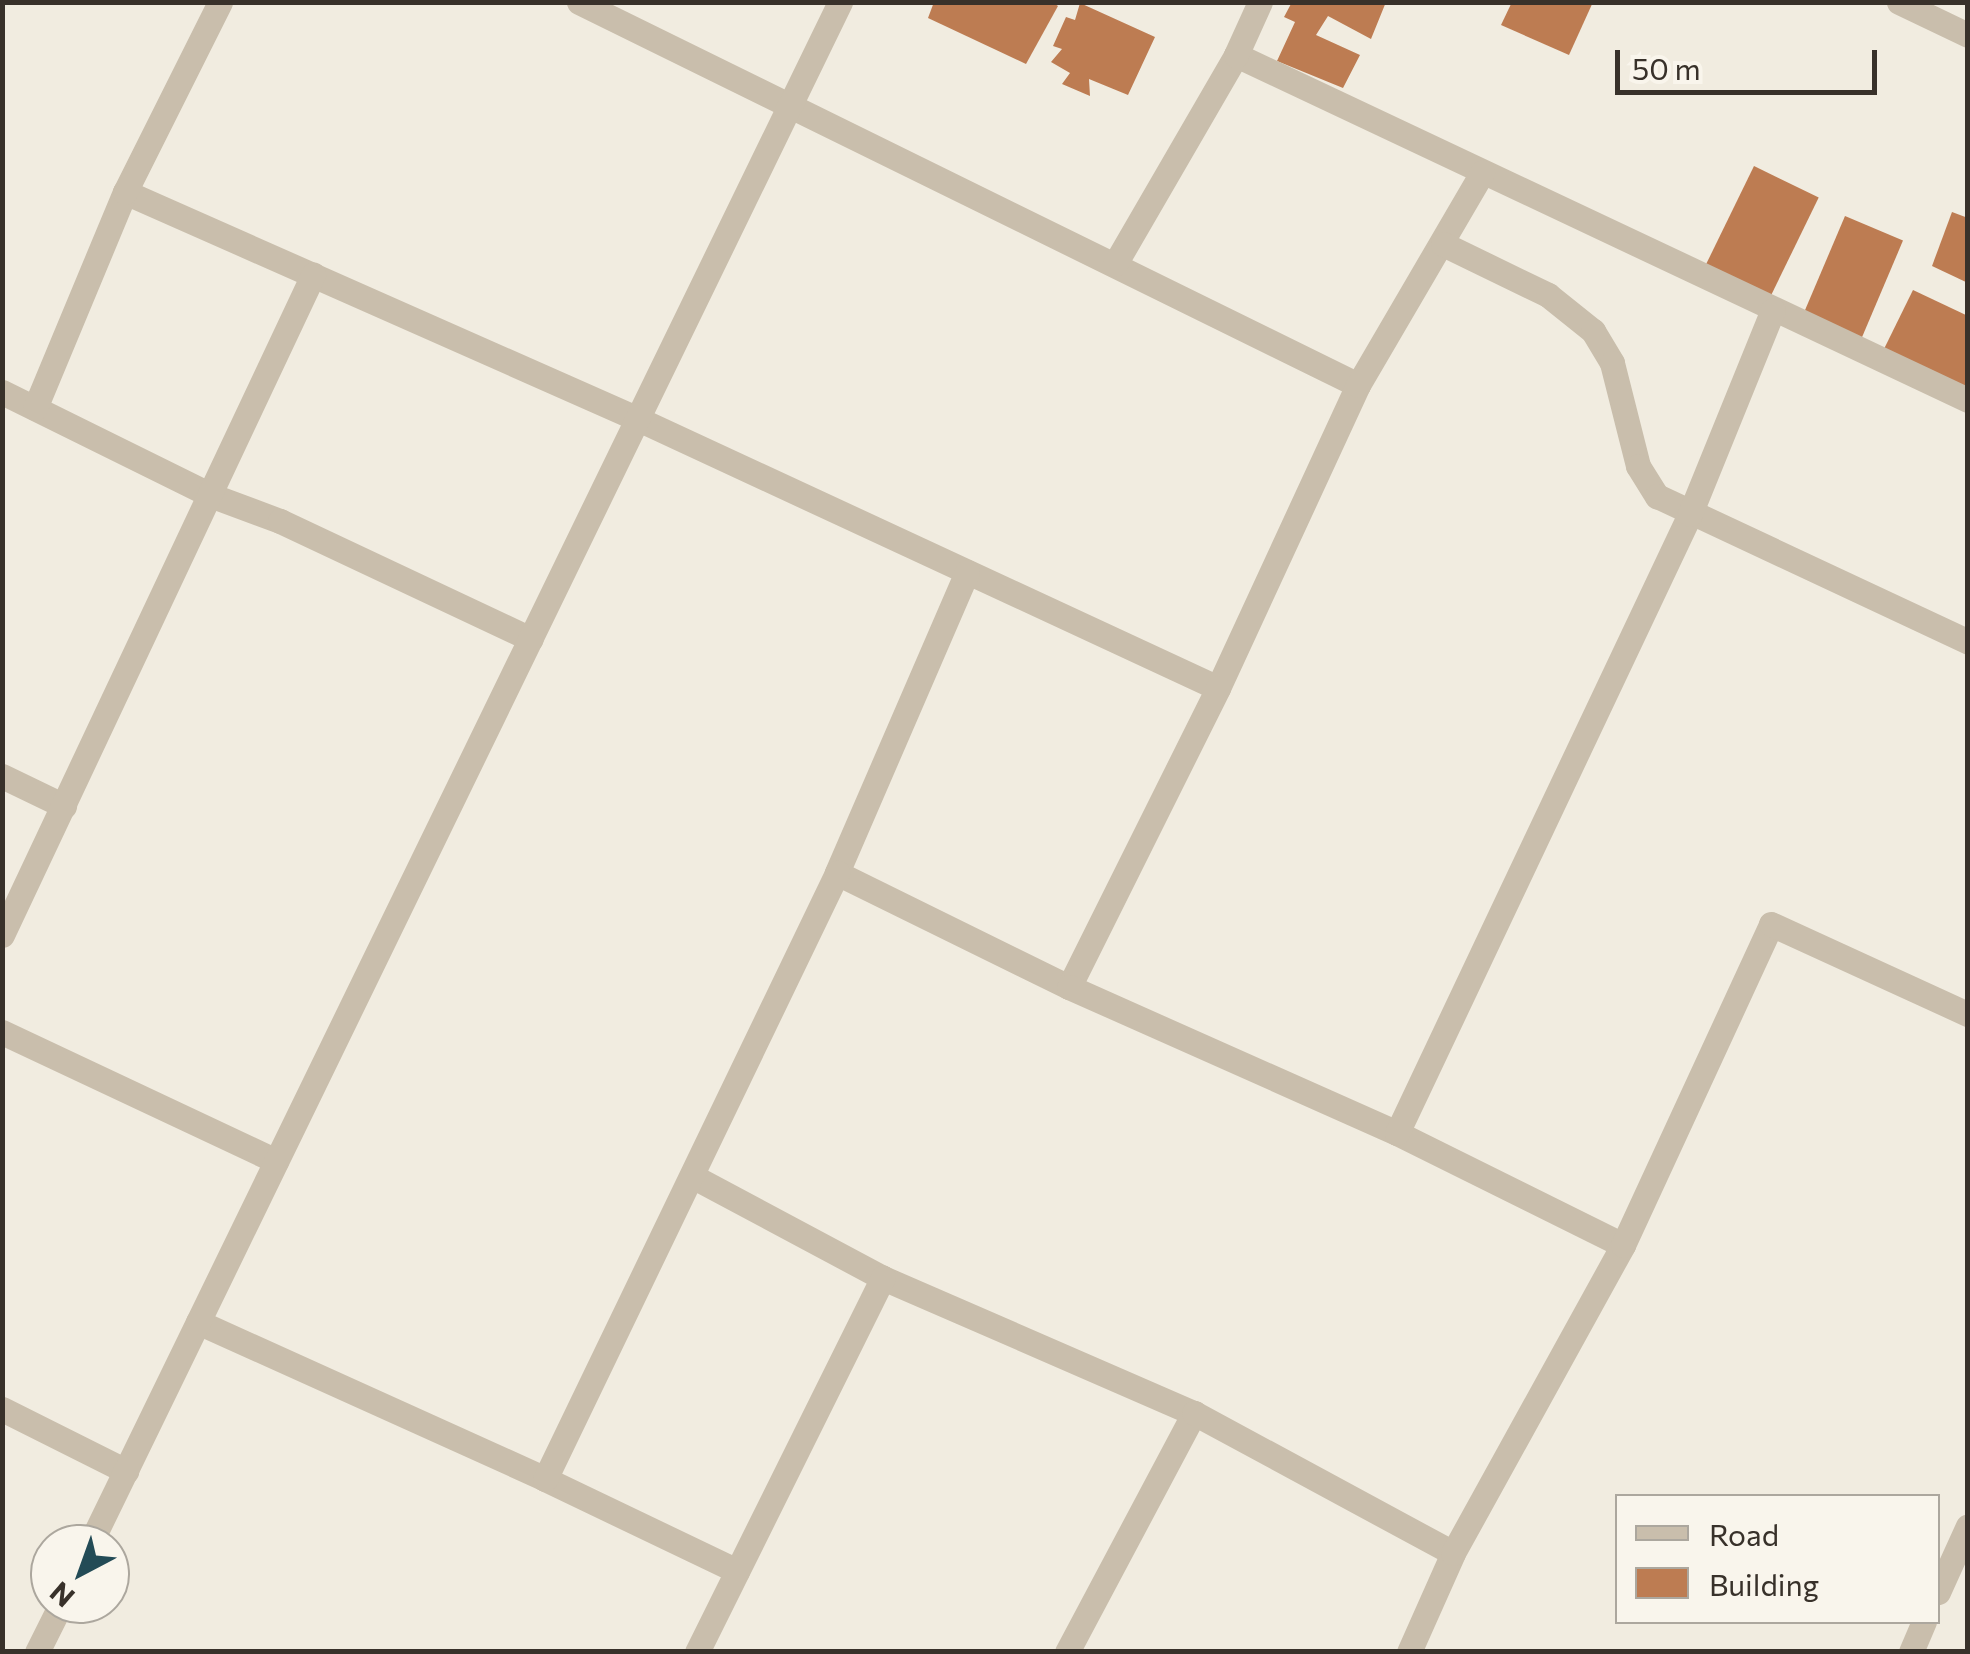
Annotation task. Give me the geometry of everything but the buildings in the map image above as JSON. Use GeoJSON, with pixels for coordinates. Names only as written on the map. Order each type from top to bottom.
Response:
{"type":"FeatureCollection","features":[{"type":"Feature","properties":{"kind":"street"},"geometry":{"type":"LineString","coordinates":[[35,408],[125,192],[220,2]]}},
{"type":"Feature","properties":{"kind":"street"},"geometry":{"type":"LineString","coordinates":[[579,2],[1358,385]]}},
{"type":"Feature","properties":{"kind":"street"},"geometry":{"type":"LineString","coordinates":[[100,1524],[840,2]]}},
{"type":"Feature","properties":{"kind":"street"},"geometry":{"type":"LineString","coordinates":[[1115,264],[1236,55],[1260,2]]}},
{"type":"Feature","properties":{"kind":"street"},"geometry":{"type":"LineString","coordinates":[[1899,2],[1968,35]]}},
{"type":"Feature","properties":{"kind":"street"},"geometry":{"type":"LineString","coordinates":[[1236,55],[1968,400]]}},
{"type":"Feature","properties":{"kind":"street"},"geometry":{"type":"LineString","coordinates":[[1069,987],[1218,688],[1358,385],[1482,173]]}},
{"type":"Feature","properties":{"kind":"street"},"geometry":{"type":"LineString","coordinates":[[125,192],[638,419],[1218,688]]}},
{"type":"Feature","properties":{"kind":"street"},"geometry":{"type":"LineString","coordinates":[[1443,244],[1548,295],[1592,331],[1612,363],[1646,483],[1657,496],[1968,642]]}},
{"type":"Feature","properties":{"kind":"street"},"geometry":{"type":"LineString","coordinates":[[2,935],[313,275]]}},
{"type":"Feature","properties":{"kind":"street"},"geometry":{"type":"LineString","coordinates":[[1396,1133],[1690,514],[1773,310]]}},
{"type":"Feature","properties":{"kind":"street"},"geometry":{"type":"LineString","coordinates":[[2,392],[210,494],[280,521],[531,639]]}},
{"type":"Feature","properties":{"kind":"street"},"geometry":{"type":"LineString","coordinates":[[545,1478],[837,872],[967,572]]}},
{"type":"Feature","properties":{"kind":"street"},"geometry":{"type":"LineString","coordinates":[[2,776],[64,806]]}},
{"type":"Feature","properties":{"kind":"street"},"geometry":{"type":"LineString","coordinates":[[837,872],[1069,987],[1396,1133],[1624,1244]]}},
{"type":"Feature","properties":{"kind":"street"},"geometry":{"type":"LineString","coordinates":[[1409,1652],[1453,1553],[1624,1244],[1771,924],[1968,1014]]}},
{"type":"Feature","properties":{"kind":"street"},"geometry":{"type":"LineString","coordinates":[[2,1032],[276,1161]]}},
{"type":"Feature","properties":{"kind":"street"},"geometry":{"type":"LineString","coordinates":[[692,1176],[883,1278],[1194,1413],[1453,1553]]}},
{"type":"Feature","properties":{"kind":"street"},"geometry":{"type":"LineString","coordinates":[[697,1652],[883,1278]]}},
{"type":"Feature","properties":{"kind":"street"},"geometry":{"type":"LineString","coordinates":[[198,1322],[545,1478],[737,1572]]}},
{"type":"Feature","properties":{"kind":"street"},"geometry":{"type":"LineString","coordinates":[[2,1409],[126,1471]]}},
{"type":"Feature","properties":{"kind":"street"},"geometry":{"type":"LineString","coordinates":[[1068,1652],[1194,1413]]}},
{"type":"Feature","properties":{"kind":"street"},"geometry":{"type":"LineString","coordinates":[[1940,1588],[1968,1526]]}},
{"type":"Feature","properties":{"kind":"street"},"geometry":{"type":"LineString","coordinates":[[44,1650],[54,1624]]}},
{"type":"Feature","properties":{"kind":"street"},"geometry":{"type":"LineString","coordinates":[[1910,1652],[1923,1624]]}}]}
